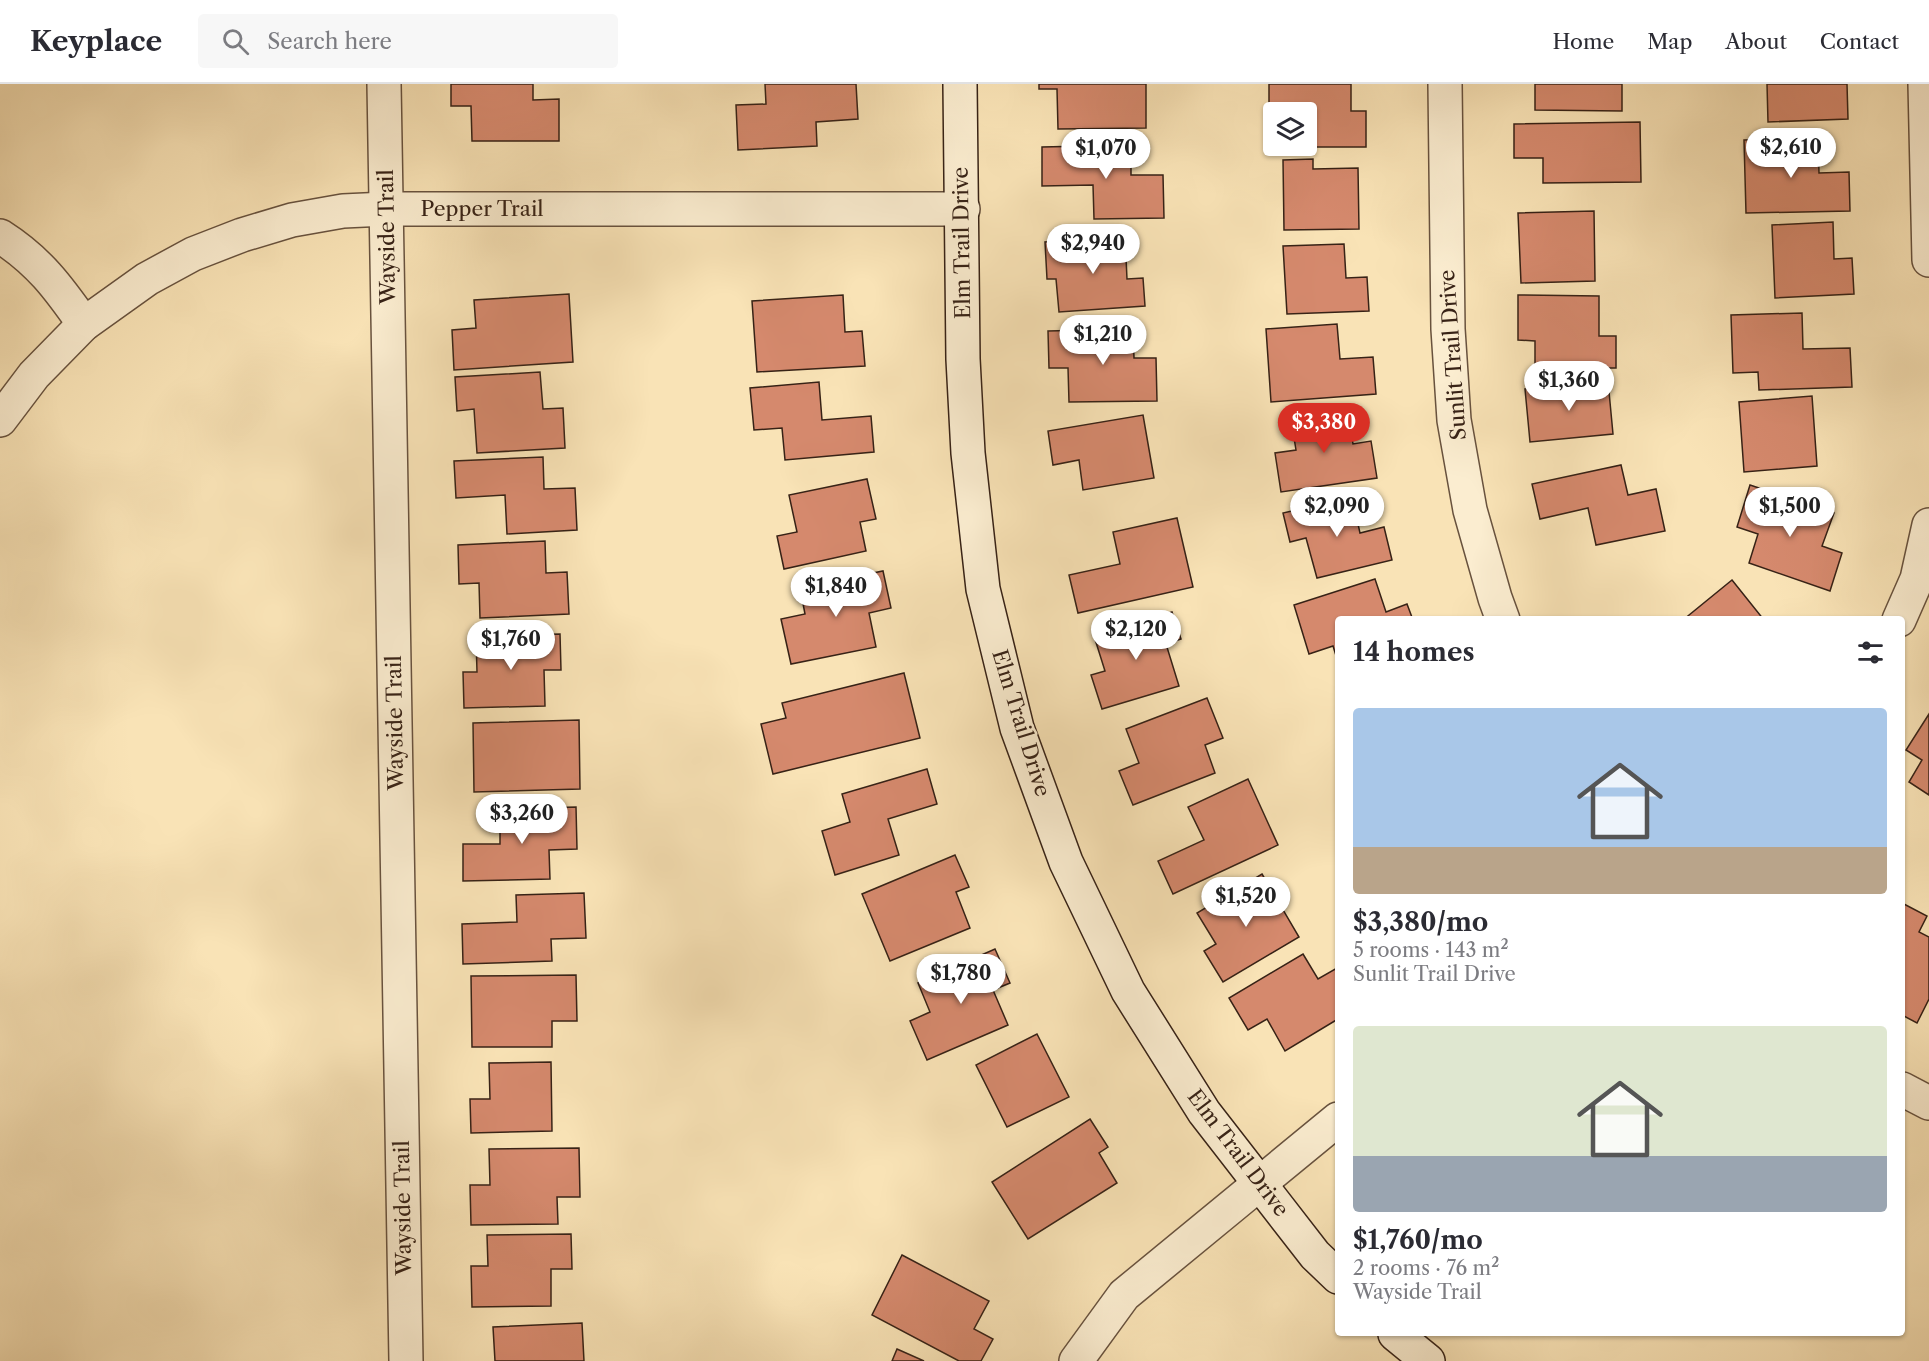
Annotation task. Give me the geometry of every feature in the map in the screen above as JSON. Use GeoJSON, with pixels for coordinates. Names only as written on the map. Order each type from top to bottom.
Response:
{"type":"FeatureCollection","features":[{"type":"Feature","properties":{"kind":"street","name":"Wayside Trail"},"geometry":{"type":"LineString","coordinates":[[384,84],[406,1361]]}},
{"type":"Feature","properties":{"kind":"street","name":"Elm Trail Drive"},"geometry":{"type":"LineString","coordinates":[[960,84],[963,359],[969,464],[983,589],[1017,728],[1066,862],[1128,991],[1204,1112],[1315,1255],[1335,1275]]}},
{"type":"Feature","properties":{"kind":"street","name":"Sunlit Trail Drive"},"geometry":{"type":"LineString","coordinates":[[1444,84],[1448,329],[1454,420],[1470,510],[1502,616]]}},
{"type":"Feature","properties":{"kind":"street"},"geometry":{"type":"LineString","coordinates":[[1925,84],[1929,260]]}},
{"type":"Feature","properties":{"kind":"street","name":"Pepper Trail"},"geometry":{"type":"LineString","coordinates":[[0,420],[34,375],[84,324],[147,279],[193,254],[242,235],[292,220],[343,211],[386,209],[963,209]]}},
{"type":"Feature","properties":{"kind":"street"},"geometry":{"type":"LineString","coordinates":[[0,236],[21,249],[56,284],[84,324]]}},
{"type":"Feature","properties":{"kind":"street"},"geometry":{"type":"LineString","coordinates":[[1901,616],[1917,579],[1929,525]]}},
{"type":"Feature","properties":{"kind":"street"},"geometry":{"type":"LineString","coordinates":[[1905,1091],[1929,1103]]}},
{"type":"Feature","properties":{"kind":"street"},"geometry":{"type":"LineString","coordinates":[[1076,1361],[1124,1294],[1335,1121]]}},
{"type":"Feature","properties":{"kind":"street"},"geometry":{"type":"LineString","coordinates":[[1397,1336],[1428,1361]]}},
{"type":"Feature","properties":{"kind":"building"},"geometry":{"type":"Polygon","coordinates":[[[451,84],[533,84],[533,100],[559,99],[559,141],[472,141],[471,106],[451,106],[451,84]]]}},
{"type":"Feature","properties":{"kind":"building"},"geometry":{"type":"Polygon","coordinates":[[[765,84],[856,84],[858,119],[816,122],[817,146],[738,150],[736,105],[766,104],[765,84]]]}},
{"type":"Feature","properties":{"kind":"building"},"geometry":{"type":"Polygon","coordinates":[[[1039,84],[1146,84],[1146,128],[1058,129],[1057,89],[1039,89],[1039,84]]]}},
{"type":"Feature","properties":{"kind":"building"},"geometry":{"type":"Polygon","coordinates":[[[1269,84],[1351,84],[1351,111],[1366,111],[1366,147],[1317,147],[1317,102],[1269,102],[1269,84]]]}},
{"type":"Feature","properties":{"kind":"building"},"geometry":{"type":"Polygon","coordinates":[[[1535,84],[1622,84],[1622,111],[1535,110],[1535,84]]]}},
{"type":"Feature","properties":{"kind":"building"},"geometry":{"type":"Polygon","coordinates":[[[1767,84],[1847,84],[1848,119],[1768,122],[1767,84]]]}},
{"type":"Feature","properties":{"kind":"building"},"geometry":{"type":"Polygon","coordinates":[[[1640,122],[1641,182],[1543,183],[1543,158],[1514,158],[1514,124],[1640,122]]]}},
{"type":"Feature","properties":{"kind":"building"},"geometry":{"type":"Polygon","coordinates":[[[1818,138],[1819,173],[1849,172],[1850,211],[1746,213],[1744,140],[1818,138]]]}},
{"type":"Feature","properties":{"kind":"building"},"geometry":{"type":"Polygon","coordinates":[[[1131,145],[1131,175],[1163,175],[1164,218],[1094,219],[1093,185],[1042,186],[1042,147],[1131,145]]]}},
{"type":"Feature","properties":{"kind":"building"},"geometry":{"type":"Polygon","coordinates":[[[1313,159],[1313,169],[1358,168],[1359,229],[1284,230],[1283,160],[1313,159]]]}},
{"type":"Feature","properties":{"kind":"building"},"geometry":{"type":"Polygon","coordinates":[[[1594,211],[1595,281],[1521,283],[1518,213],[1594,211]]]}},
{"type":"Feature","properties":{"kind":"building"},"geometry":{"type":"Polygon","coordinates":[[[1833,222],[1834,259],[1852,258],[1854,294],[1775,298],[1772,225],[1833,222]]]}},
{"type":"Feature","properties":{"kind":"building"},"geometry":{"type":"Polygon","coordinates":[[[1125,236],[1127,279],[1143,278],[1145,306],[1059,312],[1056,279],[1047,279],[1045,242],[1125,236]]]}},
{"type":"Feature","properties":{"kind":"building"},"geometry":{"type":"Polygon","coordinates":[[[1344,244],[1346,278],[1367,277],[1369,311],[1287,314],[1283,246],[1344,244]]]}},
{"type":"Feature","properties":{"kind":"building"},"geometry":{"type":"Polygon","coordinates":[[[569,294],[573,362],[454,370],[452,330],[476,328],[474,300],[569,294]]]}},
{"type":"Feature","properties":{"kind":"building"},"geometry":{"type":"Polygon","coordinates":[[[843,295],[845,332],[862,331],[865,366],[757,372],[752,301],[843,295]]]}},
{"type":"Feature","properties":{"kind":"building"},"geometry":{"type":"Polygon","coordinates":[[[1518,295],[1599,296],[1599,336],[1616,336],[1616,368],[1535,368],[1535,341],[1518,340],[1518,295]]]}},
{"type":"Feature","properties":{"kind":"building"},"geometry":{"type":"Polygon","coordinates":[[[1802,313],[1803,349],[1850,348],[1852,387],[1759,390],[1758,372],[1733,373],[1731,315],[1802,313]]]}},
{"type":"Feature","properties":{"kind":"building"},"geometry":{"type":"Polygon","coordinates":[[[1337,324],[1340,359],[1373,357],[1376,394],[1271,402],[1266,329],[1337,324]]]}},
{"type":"Feature","properties":{"kind":"building"},"geometry":{"type":"Polygon","coordinates":[[[1133,329],[1134,358],[1156,358],[1157,401],[1069,402],[1068,368],[1049,368],[1048,331],[1133,329]]]}},
{"type":"Feature","properties":{"kind":"building"},"geometry":{"type":"Polygon","coordinates":[[[540,372],[543,409],[563,408],[565,448],[477,453],[474,409],[457,411],[455,377],[540,372]]]}},
{"type":"Feature","properties":{"kind":"building"},"geometry":{"type":"Polygon","coordinates":[[[1608,381],[1613,434],[1530,442],[1525,389],[1608,381]]]}},
{"type":"Feature","properties":{"kind":"building"},"geometry":{"type":"Polygon","coordinates":[[[819,382],[822,420],[871,416],[874,452],[785,460],[782,428],[754,430],[750,388],[819,382]]]}},
{"type":"Feature","properties":{"kind":"building"},"geometry":{"type":"Polygon","coordinates":[[[1812,396],[1817,466],[1744,472],[1739,402],[1812,396]]]}},
{"type":"Feature","properties":{"kind":"building"},"geometry":{"type":"Polygon","coordinates":[[[1348,411],[1353,444],[1371,441],[1377,478],[1281,492],[1275,453],[1296,450],[1291,419],[1348,411]]]}},
{"type":"Feature","properties":{"kind":"building"},"geometry":{"type":"Polygon","coordinates":[[[1143,415],[1154,478],[1083,490],[1079,460],[1053,465],[1048,431],[1143,415]]]}},
{"type":"Feature","properties":{"kind":"building"},"geometry":{"type":"Polygon","coordinates":[[[543,457],[544,489],[575,488],[577,530],[507,534],[505,495],[456,498],[454,461],[543,457]]]}},
{"type":"Feature","properties":{"kind":"building"},"geometry":{"type":"Polygon","coordinates":[[[1621,465],[1628,495],[1656,489],[1665,531],[1596,545],[1588,508],[1540,519],[1532,484],[1621,465]]]}},
{"type":"Feature","properties":{"kind":"building"},"geometry":{"type":"Polygon","coordinates":[[[867,479],[876,519],[860,522],[866,551],[784,569],[777,536],[797,532],[789,495],[867,479]]]}},
{"type":"Feature","properties":{"kind":"building"},"geometry":{"type":"Polygon","coordinates":[[[1750,485],[1834,513],[1822,546],[1842,553],[1830,591],[1749,563],[1758,534],[1737,527],[1750,485]]]}},
{"type":"Feature","properties":{"kind":"building"},"geometry":{"type":"Polygon","coordinates":[[[1352,497],[1360,533],[1384,527],[1392,560],[1317,578],[1306,538],[1290,542],[1283,513],[1352,497]]]}},
{"type":"Feature","properties":{"kind":"building"},"geometry":{"type":"Polygon","coordinates":[[[1177,518],[1193,587],[1078,613],[1069,575],[1120,564],[1113,532],[1177,518]]]}},
{"type":"Feature","properties":{"kind":"building"},"geometry":{"type":"Polygon","coordinates":[[[545,541],[546,573],[567,572],[569,614],[480,618],[479,583],[459,584],[458,545],[545,541]]]}},
{"type":"Feature","properties":{"kind":"building"},"geometry":{"type":"Polygon","coordinates":[[[883,571],[891,608],[869,613],[876,647],[791,664],[781,619],[805,614],[800,588],[883,571]]]}},
{"type":"Feature","properties":{"kind":"building"},"geometry":{"type":"Polygon","coordinates":[[[1375,579],[1386,612],[1407,604],[1412,616],[1335,616],[1335,652],[1333,646],[1309,654],[1294,605],[1375,579]]]}},
{"type":"Feature","properties":{"kind":"building"},"geometry":{"type":"Polygon","coordinates":[[[1732,580],[1761,616],[1688,616],[1732,580]]]}},
{"type":"Feature","properties":{"kind":"building"},"geometry":{"type":"Polygon","coordinates":[[[1172,612],[1181,639],[1166,644],[1179,686],[1102,709],[1091,675],[1105,671],[1094,636],[1172,612]]]}},
{"type":"Feature","properties":{"kind":"building"},"geometry":{"type":"Polygon","coordinates":[[[560,634],[561,670],[544,670],[545,706],[464,708],[463,672],[477,672],[476,636],[560,634]]]}},
{"type":"Feature","properties":{"kind":"building"},"geometry":{"type":"Polygon","coordinates":[[[904,673],[920,738],[773,774],[761,724],[786,718],[782,703],[904,673]]]}},
{"type":"Feature","properties":{"kind":"building"},"geometry":{"type":"Polygon","coordinates":[[[1207,698],[1223,738],[1205,745],[1215,773],[1133,805],[1119,771],[1139,763],[1126,729],[1207,698]]]}},
{"type":"Feature","properties":{"kind":"building"},"geometry":{"type":"Polygon","coordinates":[[[1929,714],[1929,795],[1909,782],[1922,760],[1906,750],[1929,714]]]}},
{"type":"Feature","properties":{"kind":"building"},"geometry":{"type":"Polygon","coordinates":[[[579,720],[580,789],[474,792],[473,723],[579,720]]]}},
{"type":"Feature","properties":{"kind":"building"},"geometry":{"type":"Polygon","coordinates":[[[927,769],[937,804],[888,819],[899,855],[835,875],[822,831],[850,822],[842,794],[927,769]]]}},
{"type":"Feature","properties":{"kind":"building"},"geometry":{"type":"Polygon","coordinates":[[[1248,779],[1278,845],[1173,894],[1158,861],[1204,840],[1188,807],[1248,779]]]}},
{"type":"Feature","properties":{"kind":"building"},"geometry":{"type":"Polygon","coordinates":[[[576,807],[577,849],[549,850],[550,879],[463,881],[463,844],[500,844],[500,809],[576,807]]]}},
{"type":"Feature","properties":{"kind":"building"},"geometry":{"type":"Polygon","coordinates":[[[955,855],[969,887],[956,892],[970,928],[890,961],[862,894],[955,855]]]}},
{"type":"Feature","properties":{"kind":"building"},"geometry":{"type":"Polygon","coordinates":[[[1262,874],[1299,937],[1223,982],[1204,951],[1216,944],[1197,913],[1262,874]]]}},
{"type":"Feature","properties":{"kind":"building"},"geometry":{"type":"Polygon","coordinates":[[[584,893],[586,938],[551,939],[552,961],[463,964],[462,924],[517,922],[516,895],[584,893]]]}},
{"type":"Feature","properties":{"kind":"building"},"geometry":{"type":"Polygon","coordinates":[[[1905,905],[1927,916],[1919,932],[1929,937],[1929,999],[1917,1023],[1905,1017],[1905,905]]]}},
{"type":"Feature","properties":{"kind":"building"},"geometry":{"type":"Polygon","coordinates":[[[995,949],[1010,983],[993,990],[1008,1025],[927,1060],[910,1021],[930,1012],[918,983],[995,949]]]}},
{"type":"Feature","properties":{"kind":"building"},"geometry":{"type":"Polygon","coordinates":[[[1303,954],[1318,979],[1335,969],[1335,1021],[1285,1051],[1267,1019],[1248,1030],[1229,998],[1303,954]]]}},
{"type":"Feature","properties":{"kind":"building"},"geometry":{"type":"Polygon","coordinates":[[[576,975],[577,1021],[552,1021],[552,1047],[472,1047],[471,976],[576,975]]]}},
{"type":"Feature","properties":{"kind":"building"},"geometry":{"type":"Polygon","coordinates":[[[1037,1034],[1069,1097],[1007,1127],[976,1065],[1037,1034]]]}},
{"type":"Feature","properties":{"kind":"building"},"geometry":{"type":"Polygon","coordinates":[[[551,1062],[552,1131],[471,1133],[470,1099],[490,1099],[489,1063],[551,1062]]]}},
{"type":"Feature","properties":{"kind":"building"},"geometry":{"type":"Polygon","coordinates":[[[1090,1119],[1108,1147],[1099,1153],[1117,1183],[1028,1239],[992,1182],[1090,1119]]]}},
{"type":"Feature","properties":{"kind":"building"},"geometry":{"type":"Polygon","coordinates":[[[579,1148],[580,1197],[557,1197],[558,1224],[471,1225],[470,1185],[490,1185],[489,1149],[579,1148]]]}},
{"type":"Feature","properties":{"kind":"building"},"geometry":{"type":"Polygon","coordinates":[[[571,1234],[572,1269],[551,1269],[551,1306],[472,1307],[471,1266],[488,1266],[487,1235],[571,1234]]]}},
{"type":"Feature","properties":{"kind":"building"},"geometry":{"type":"Polygon","coordinates":[[[902,1255],[989,1301],[974,1329],[993,1339],[981,1361],[959,1361],[872,1315],[902,1255]]]}},
{"type":"Feature","properties":{"kind":"building"},"geometry":{"type":"Polygon","coordinates":[[[582,1323],[584,1361],[495,1361],[493,1327],[582,1323]]]}},
{"type":"Feature","properties":{"kind":"building"},"geometry":{"type":"Polygon","coordinates":[[[897,1349],[924,1361],[892,1361],[897,1349]]]}}]}
